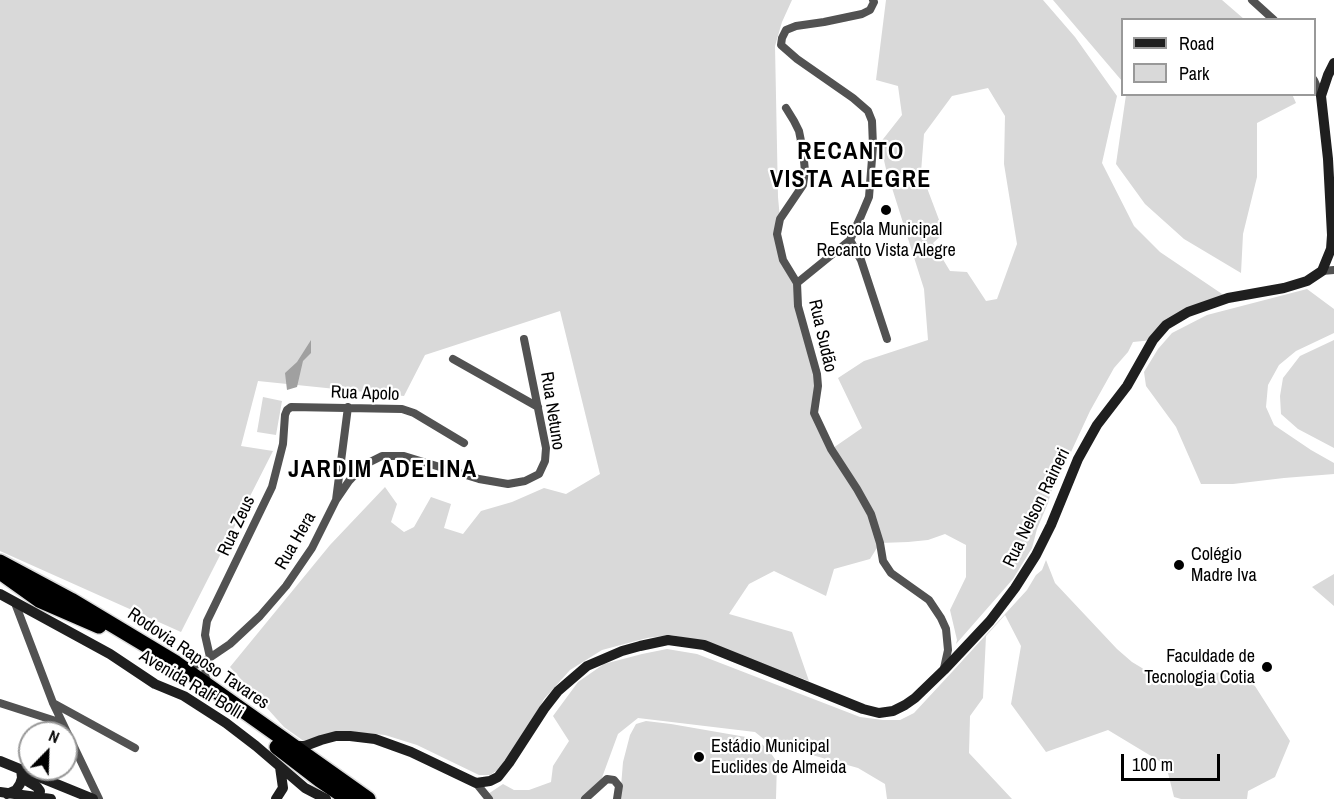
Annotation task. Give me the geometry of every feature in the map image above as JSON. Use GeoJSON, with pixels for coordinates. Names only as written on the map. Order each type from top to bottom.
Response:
{"type":"FeatureCollection","features":[{"type":"Feature","properties":{"kind":"highway","name":"Rodovia Raposo Tavares"},"geometry":{"type":"LineString","coordinates":[[0,562],[71,600],[178,665],[368,799]]}},
{"type":"Feature","properties":{"kind":"highway","name":"Rodovia Raposo Tavares"},"geometry":{"type":"LineString","coordinates":[[0,570],[39,600],[113,632],[201,688],[348,799]]}},
{"type":"Feature","properties":{"kind":"main road"},"geometry":{"type":"LineString","coordinates":[[1322,271],[1331,249],[1332,235],[1328,159],[1321,96],[1334,63]]}},
{"type":"Feature","properties":{"kind":"main road","name":"Rua Nelson Raineri"},"geometry":{"type":"LineString","coordinates":[[476,783],[498,777],[517,752],[543,709],[558,691],[587,666],[601,658],[668,640],[704,645],[863,709],[879,712],[893,711],[905,705],[944,670],[990,621],[1015,588],[1036,555],[1078,459],[1097,425],[1127,386],[1153,340],[1166,325],[1188,312],[1228,298],[1284,288],[1307,281],[1322,271]]}},
{"type":"Feature","properties":{"kind":"main road","name":"Avenida Ralf Bolli"},"geometry":{"type":"LineString","coordinates":[[0,594],[110,654],[155,684],[184,696],[226,723],[304,788],[326,799]]}},
{"type":"Feature","properties":{"kind":"main road"},"geometry":{"type":"LineString","coordinates":[[293,746],[305,746],[336,736],[375,739],[411,752],[476,783]]}},
{"type":"Feature","properties":{"kind":"main road"},"geometry":{"type":"LineString","coordinates":[[321,740],[316,748],[321,766]]}},
{"type":"Feature","properties":{"kind":"main road"},"geometry":{"type":"LineString","coordinates":[[0,762],[18,772]]}},
{"type":"Feature","properties":{"kind":"main road"},"geometry":{"type":"LineString","coordinates":[[280,767],[283,788]]}},
{"type":"Feature","properties":{"kind":"main road"},"geometry":{"type":"LineString","coordinates":[[4,793],[16,790],[19,781]]}},
{"type":"Feature","properties":{"kind":"main road"},"geometry":{"type":"LineString","coordinates":[[4,793],[42,799],[38,787],[30,781]]}},
{"type":"Feature","properties":{"kind":"main road"},"geometry":{"type":"LineString","coordinates":[[41,781],[93,799]]}},
{"type":"Feature","properties":{"kind":"main road"},"geometry":{"type":"LineString","coordinates":[[276,799],[283,788],[299,783]]}},
{"type":"Feature","properties":{"kind":"street","name":"Rua Sudão"},"geometry":{"type":"LineString","coordinates":[[873,0],[870,10],[862,15],[796,26],[786,30],[782,38],[781,45],[853,98],[868,111],[872,121],[872,168],[869,197],[849,240],[797,283],[798,306],[817,374],[818,386],[814,413],[831,449],[871,514],[883,561],[891,573],[928,600],[941,618],[946,629],[948,650],[944,670]]}},
{"type":"Feature","properties":{"kind":"street"},"geometry":{"type":"LineString","coordinates":[[1252,0],[1272,18]]}},
{"type":"Feature","properties":{"kind":"street"},"geometry":{"type":"LineString","coordinates":[[1316,85],[1321,96]]}},
{"type":"Feature","properties":{"kind":"street"},"geometry":{"type":"LineString","coordinates":[[786,108],[799,131],[804,151],[805,171],[803,185],[780,219],[777,234],[783,260],[797,283]]}},
{"type":"Feature","properties":{"kind":"street"},"geometry":{"type":"LineString","coordinates":[[849,240],[861,260],[887,339]]}},
{"type":"Feature","properties":{"kind":"street"},"geometry":{"type":"LineString","coordinates":[[1322,271],[1334,270]]}},
{"type":"Feature","properties":{"kind":"street","name":"Rua Netuno"},"geometry":{"type":"LineString","coordinates":[[336,500],[364,465],[382,456],[404,456],[479,479],[508,484],[525,481],[539,474],[545,461],[546,448],[524,339]]}},
{"type":"Feature","properties":{"kind":"street"},"geometry":{"type":"LineString","coordinates":[[453,359],[538,406]]}},
{"type":"Feature","properties":{"kind":"street","name":"Rua Apolo"},"geometry":{"type":"LineString","coordinates":[[291,407],[402,409],[414,413],[464,442]]}},
{"type":"Feature","properties":{"kind":"street","name":"Rua Zeus"},"geometry":{"type":"LineString","coordinates":[[208,686],[205,675],[210,657],[206,635],[207,621],[272,487],[283,444],[285,415],[291,407]]}},
{"type":"Feature","properties":{"kind":"street","name":"Rua Hera"},"geometry":{"type":"LineString","coordinates":[[178,665],[192,666],[202,663],[230,644],[260,616],[286,586],[312,548],[336,500],[348,407]]}},
{"type":"Feature","properties":{"kind":"street"},"geometry":{"type":"LineString","coordinates":[[15,601],[61,721]]}},
{"type":"Feature","properties":{"kind":"street"},"geometry":{"type":"LineString","coordinates":[[0,703],[56,721]]}},
{"type":"Feature","properties":{"kind":"street"},"geometry":{"type":"LineString","coordinates":[[53,703],[135,748]]}},
{"type":"Feature","properties":{"kind":"street"},"geometry":{"type":"LineString","coordinates":[[78,756],[99,799]]}},
{"type":"Feature","properties":{"kind":"street"},"geometry":{"type":"LineString","coordinates":[[585,799],[607,779],[614,780],[619,786],[617,799]]}},
{"type":"Feature","properties":{"kind":"street"},"geometry":{"type":"LineString","coordinates":[[476,783],[489,799]]}},
{"type":"Feature","properties":{"kind":"green space"},"geometry":{"type":"Polygon","coordinates":[[[0,0],[792,0],[775,46],[780,219],[777,235],[783,260],[797,283],[798,306],[817,374],[814,413],[833,448],[862,428],[838,378],[864,361],[928,340],[924,289],[880,143],[902,115],[898,86],[876,80],[886,0],[1043,0],[1075,37],[1117,96],[1102,163],[1134,226],[1160,252],[1228,298],[1188,312],[1153,340],[1133,342],[1128,352],[1114,368],[1054,482],[1032,548],[1013,579],[956,644],[950,610],[966,577],[966,545],[945,534],[928,540],[880,543],[870,559],[834,569],[826,596],[774,571],[749,584],[729,614],[792,632],[809,681],[697,640],[671,635],[647,638],[602,650],[570,670],[544,699],[517,750],[490,775],[479,775],[417,745],[385,735],[364,733],[305,742],[284,727],[230,667],[330,545],[385,487],[397,504],[391,522],[404,532],[414,527],[431,497],[451,504],[444,528],[463,534],[481,511],[512,502],[544,488],[566,494],[600,474],[560,311],[425,355],[404,396],[258,381],[241,446],[273,451],[181,632],[0,551],[0,0]],[[988,88],[952,96],[924,134],[921,172],[944,233],[933,243],[950,271],[967,272],[986,301],[997,299],[1017,244],[1004,164],[1005,116],[988,88]]]}},
{"type":"Feature","properties":{"kind":"green space"},"geometry":{"type":"Polygon","coordinates":[[[1053,0],[1222,0],[1243,18],[1121,18],[1121,80],[1053,0]]]}},
{"type":"Feature","properties":{"kind":"green space"},"geometry":{"type":"Polygon","coordinates":[[[1126,96],[1293,96],[1296,103],[1257,123],[1257,177],[1243,234],[1241,273],[1184,239],[1145,204],[1116,164],[1126,96]]]}},
{"type":"Feature","properties":{"kind":"green space"},"geometry":{"type":"Polygon","coordinates":[[[1307,289],[1334,309],[1334,333],[1296,351],[1279,365],[1268,385],[1266,407],[1274,425],[1334,463],[1334,474],[1233,484],[1201,484],[1176,427],[1146,386],[1144,372],[1158,349],[1172,333],[1207,315],[1307,289]]]}},
{"type":"Feature","properties":{"kind":"green space"},"geometry":{"type":"Polygon","coordinates":[[[1334,340],[1334,448],[1298,429],[1281,414],[1280,396],[1283,378],[1300,356],[1334,340]]]}},
{"type":"Feature","properties":{"kind":"green space"},"geometry":{"type":"Polygon","coordinates":[[[263,397],[282,401],[276,435],[257,432],[263,397]]]}},
{"type":"Feature","properties":{"kind":"green space"},"geometry":{"type":"Polygon","coordinates":[[[1046,560],[1055,583],[1132,662],[1147,671],[1162,674],[1228,672],[1243,676],[1255,686],[1290,741],[1275,777],[1248,791],[1247,799],[1181,799],[1174,797],[1166,765],[1108,730],[1046,752],[1011,704],[1021,646],[1005,615],[986,636],[983,698],[970,716],[969,753],[1012,799],[887,799],[885,784],[858,768],[805,753],[780,752],[755,732],[638,718],[618,734],[600,783],[584,799],[490,799],[488,794],[503,784],[514,790],[529,790],[551,782],[553,766],[569,741],[553,716],[578,682],[604,664],[667,649],[697,654],[860,717],[900,720],[914,713],[1027,590],[1042,570],[1046,560]]]}},
{"type":"Feature","properties":{"kind":"green space"},"geometry":{"type":"Polygon","coordinates":[[[1334,574],[1334,606],[1312,587],[1334,574]]]}},
{"type":"Feature","properties":{"kind":"green space","name":"Estádio Municipal Euclides de Almeida"},"geometry":{"type":"Polygon","coordinates":[[[646,721],[746,737],[761,743],[777,762],[776,799],[620,799],[623,762],[630,735],[636,724],[646,721]]]}},
{"type":"Feature","properties":{"kind":"shaded area"},"geometry":{"type":"Polygon","coordinates":[[[311,340],[311,353],[303,361],[297,387],[287,390],[285,373],[297,362],[311,340]]]}},
{"type":"Feature","properties":{"kind":"place","name":"Escola Municipal Recanto Vista Alegre"},"geometry":{"type":"Point","coordinates":[886,210]}},
{"type":"Feature","properties":{"kind":"place","name":"Colégio Madre Iva"},"geometry":{"type":"Point","coordinates":[1179,565]}},
{"type":"Feature","properties":{"kind":"place","name":"Faculdade de Tecnologia Cotia"},"geometry":{"type":"Point","coordinates":[1267,667]}},
{"type":"Feature","properties":{"kind":"place","name":"Estádio Municipal Euclides de Almeida"},"geometry":{"type":"Point","coordinates":[699,757]}},
{"type":"Feature","properties":{"kind":"district","name":"RECANTO VISTA ALEGRE"},"geometry":{"type":"Point","coordinates":[851,167]}},
{"type":"Feature","properties":{"kind":"district","name":"JARDIM ADELINA"},"geometry":{"type":"Point","coordinates":[383,471]}}]}
